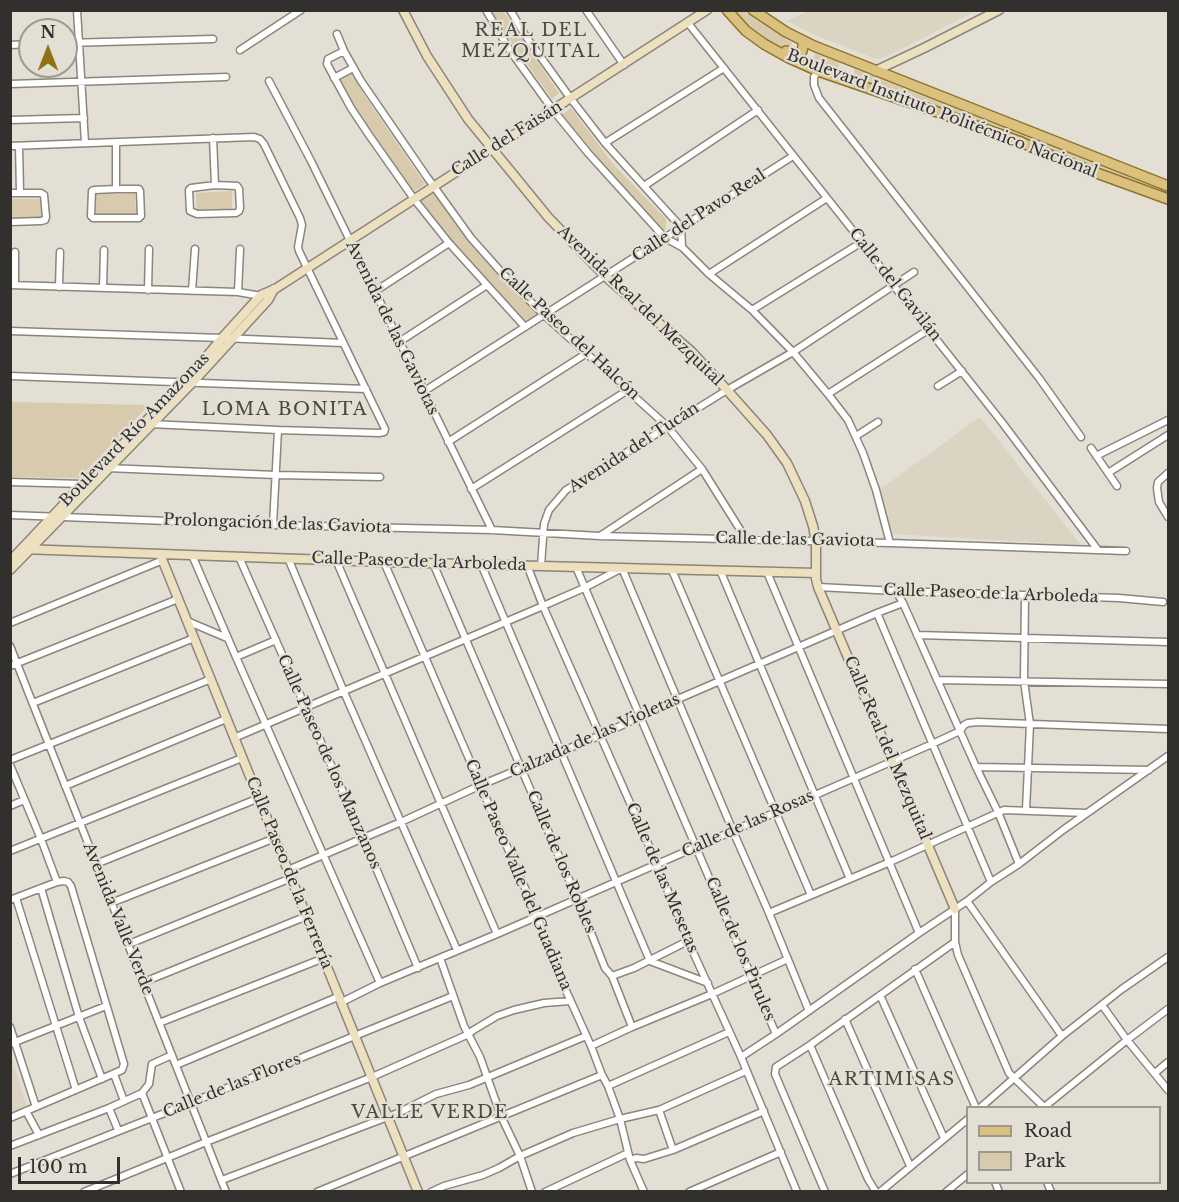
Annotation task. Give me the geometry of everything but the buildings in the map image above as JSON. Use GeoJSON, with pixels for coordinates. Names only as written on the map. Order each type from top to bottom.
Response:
{"type":"FeatureCollection","features":[{"type":"Feature","properties":{"kind":"main road","name":"Boulevard Instituto Politécnico Nacional"},"geometry":{"type":"LineString","coordinates":[[727,10],[746,31],[764,45],[818,71],[1010,138],[1061,160],[1168,199]]}},
{"type":"Feature","properties":{"kind":"main road","name":"Boulevard Instituto Politécnico Nacional"},"geometry":{"type":"LineString","coordinates":[[753,10],[804,41],[1168,186]]}},
{"type":"Feature","properties":{"kind":"main road"},"geometry":{"type":"LineString","coordinates":[[764,45],[796,55],[802,51],[804,41]]}},
{"type":"Feature","properties":{"kind":"street"},"geometry":{"type":"LineString","coordinates":[[77,10],[86,143]]}},
{"type":"Feature","properties":{"kind":"street"},"geometry":{"type":"LineString","coordinates":[[240,50],[301,10]]}},
{"type":"Feature","properties":{"kind":"street","name":"Avenida Real del Mezquital"},"geometry":{"type":"LineString","coordinates":[[403,10],[427,56],[468,119],[548,217],[605,276],[692,352],[766,435],[787,463],[805,501],[813,526],[818,587]]}},
{"type":"Feature","properties":{"kind":"street"},"geometry":{"type":"LineString","coordinates":[[486,10],[509,49],[553,110],[588,153],[665,238],[682,247],[709,274],[752,310],[793,352],[848,420],[876,490],[890,543]]}},
{"type":"Feature","properties":{"kind":"street"},"geometry":{"type":"LineString","coordinates":[[510,10],[527,38],[605,143],[681,227],[682,247]]}},
{"type":"Feature","properties":{"kind":"street"},"geometry":{"type":"LineString","coordinates":[[586,10],[624,65]]}},
{"type":"Feature","properties":{"kind":"street","name":"Calle del Faisán"},"geometry":{"type":"LineString","coordinates":[[306,268],[707,10]]}},
{"type":"Feature","properties":{"kind":"street"},"geometry":{"type":"LineString","coordinates":[[875,71],[999,10]]}},
{"type":"Feature","properties":{"kind":"street","name":"Calle del Gavilán"},"geometry":{"type":"LineString","coordinates":[[688,23],[862,242],[1098,550]]}},
{"type":"Feature","properties":{"kind":"street","name":"Calle Paseo del Halcón"},"geometry":{"type":"LineString","coordinates":[[337,34],[361,81],[471,238],[544,315],[667,426],[702,469],[747,539]]}},
{"type":"Feature","properties":{"kind":"street"},"geometry":{"type":"LineString","coordinates":[[79,42],[213,39]]}},
{"type":"Feature","properties":{"kind":"street"},"geometry":{"type":"LineString","coordinates":[[344,51],[328,59],[327,62],[334,78],[354,68]]}},
{"type":"Feature","properties":{"kind":"street"},"geometry":{"type":"LineString","coordinates":[[605,143],[724,68]]}},
{"type":"Feature","properties":{"kind":"street"},"geometry":{"type":"LineString","coordinates":[[818,71],[814,77],[814,85],[819,98],[1039,378],[1081,437]]}},
{"type":"Feature","properties":{"kind":"street"},"geometry":{"type":"LineString","coordinates":[[10,84],[226,77]]}},
{"type":"Feature","properties":{"kind":"street","name":"Calle Paseo del Halcón"},"geometry":{"type":"LineString","coordinates":[[334,78],[369,135],[414,199],[449,243],[525,327]]}},
{"type":"Feature","properties":{"kind":"street","name":"Avenida de las Gaviotas"},"geometry":{"type":"LineString","coordinates":[[269,81],[492,530]]}},
{"type":"Feature","properties":{"kind":"street"},"geometry":{"type":"LineString","coordinates":[[644,186],[758,110]]}},
{"type":"Feature","properties":{"kind":"street"},"geometry":{"type":"LineString","coordinates":[[10,120],[84,118]]}},
{"type":"Feature","properties":{"kind":"street"},"geometry":{"type":"LineString","coordinates":[[10,146],[213,138],[254,137],[260,139],[300,218],[301,231],[298,247],[306,268],[385,429],[384,432],[141,425]]}},
{"type":"Feature","properties":{"kind":"street"},"geometry":{"type":"LineString","coordinates":[[213,138],[214,185]]}},
{"type":"Feature","properties":{"kind":"street"},"geometry":{"type":"LineString","coordinates":[[116,142],[117,189]]}},
{"type":"Feature","properties":{"kind":"street"},"geometry":{"type":"LineString","coordinates":[[19,146],[20,192]]}},
{"type":"Feature","properties":{"kind":"street","name":"Calle del Pavo Real"},"geometry":{"type":"LineString","coordinates":[[423,392],[793,156]]}},
{"type":"Feature","properties":{"kind":"street"},"geometry":{"type":"LineString","coordinates":[[214,185],[237,186],[239,211],[197,214],[190,211],[189,190],[214,185]]}},
{"type":"Feature","properties":{"kind":"street"},"geometry":{"type":"LineString","coordinates":[[117,189],[141,191],[140,218],[93,218],[91,216],[92,191],[117,189]]}},
{"type":"Feature","properties":{"kind":"street"},"geometry":{"type":"LineString","coordinates":[[10,193],[41,193],[44,195],[46,217],[41,221],[10,222]]}},
{"type":"Feature","properties":{"kind":"street"},"geometry":{"type":"LineString","coordinates":[[709,274],[827,198]]}},
{"type":"Feature","properties":{"kind":"street"},"geometry":{"type":"LineString","coordinates":[[752,310],[862,242]]}},
{"type":"Feature","properties":{"kind":"street"},"geometry":{"type":"LineString","coordinates":[[374,292],[449,243]]}},
{"type":"Feature","properties":{"kind":"street"},"geometry":{"type":"LineString","coordinates":[[148,290],[149,249]]}},
{"type":"Feature","properties":{"kind":"street"},"geometry":{"type":"LineString","coordinates":[[192,291],[195,249]]}},
{"type":"Feature","properties":{"kind":"street"},"geometry":{"type":"LineString","coordinates":[[238,292],[240,249]]}},
{"type":"Feature","properties":{"kind":"street"},"geometry":{"type":"LineString","coordinates":[[103,288],[104,250]]}},
{"type":"Feature","properties":{"kind":"street"},"geometry":{"type":"LineString","coordinates":[[15,252],[13,285],[238,292],[264,298]]}},
{"type":"Feature","properties":{"kind":"street"},"geometry":{"type":"LineString","coordinates":[[59,287],[60,252]]}},
{"type":"Feature","properties":{"kind":"street","name":"Boulevard Río Amazonas"},"geometry":{"type":"LineString","coordinates":[[26,549],[104,468],[152,424],[264,298],[306,268]]}},
{"type":"Feature","properties":{"kind":"street","name":"Avenida del Tucán"},"geometry":{"type":"LineString","coordinates":[[541,566],[544,524],[549,510],[566,490],[667,426],[793,352],[914,272]]}},
{"type":"Feature","properties":{"kind":"street"},"geometry":{"type":"LineString","coordinates":[[399,342],[487,285]]}},
{"type":"Feature","properties":{"kind":"street"},"geometry":{"type":"LineString","coordinates":[[828,394],[928,330]]}},
{"type":"Feature","properties":{"kind":"street"},"geometry":{"type":"LineString","coordinates":[[10,331],[343,343]]}},
{"type":"Feature","properties":{"kind":"street"},"geometry":{"type":"LineString","coordinates":[[448,442],[587,353]]}},
{"type":"Feature","properties":{"kind":"street"},"geometry":{"type":"LineString","coordinates":[[938,386],[962,371]]}},
{"type":"Feature","properties":{"kind":"street"},"geometry":{"type":"LineString","coordinates":[[10,376],[366,389]]}},
{"type":"Feature","properties":{"kind":"street","name":"Boulevard Río Amazonas"},"geometry":{"type":"LineString","coordinates":[[56,517],[82,484],[104,468],[141,425],[189,382]]}},
{"type":"Feature","properties":{"kind":"street"},"geometry":{"type":"LineString","coordinates":[[471,489],[628,390]]}},
{"type":"Feature","properties":{"kind":"street"},"geometry":{"type":"LineString","coordinates":[[1096,456],[1168,420]]}},
{"type":"Feature","properties":{"kind":"street"},"geometry":{"type":"LineString","coordinates":[[856,436],[878,422]]}},
{"type":"Feature","properties":{"kind":"street"},"geometry":{"type":"LineString","coordinates":[[273,525],[278,430]]}},
{"type":"Feature","properties":{"kind":"street"},"geometry":{"type":"LineString","coordinates":[[1108,473],[1168,435]]}},
{"type":"Feature","properties":{"kind":"street"},"geometry":{"type":"LineString","coordinates":[[1090,448],[1117,486]]}},
{"type":"Feature","properties":{"kind":"street"},"geometry":{"type":"LineString","coordinates":[[104,468],[380,477]]}},
{"type":"Feature","properties":{"kind":"street"},"geometry":{"type":"LineString","coordinates":[[600,536],[702,469]]}},
{"type":"Feature","properties":{"kind":"street"},"geometry":{"type":"LineString","coordinates":[[1168,473],[1158,482],[1157,488],[1159,502],[1168,517]]}},
{"type":"Feature","properties":{"kind":"street"},"geometry":{"type":"LineString","coordinates":[[10,482],[82,484]]}},
{"type":"Feature","properties":{"kind":"street","name":"Prolongación de las Gaviota"},"geometry":{"type":"LineString","coordinates":[[10,515],[273,525],[492,530]]}},
{"type":"Feature","properties":{"kind":"street","name":"Calle de las Gaviota"},"geometry":{"type":"LineString","coordinates":[[492,530],[600,536],[1126,551]]}},
{"type":"Feature","properties":{"kind":"street"},"geometry":{"type":"LineString","coordinates":[[10,548],[26,549]]}},
{"type":"Feature","properties":{"kind":"street"},"geometry":{"type":"LineString","coordinates":[[10,561],[26,549]]}},
{"type":"Feature","properties":{"kind":"street"},"geometry":{"type":"LineString","coordinates":[[10,570],[26,549]]}},
{"type":"Feature","properties":{"kind":"street","name":"Calle Paseo de la Arboleda"},"geometry":{"type":"LineString","coordinates":[[26,549],[161,557],[192,555],[816,573]]}},
{"type":"Feature","properties":{"kind":"street"},"geometry":{"type":"LineString","coordinates":[[192,555],[380,983]]}},
{"type":"Feature","properties":{"kind":"street"},"geometry":{"type":"LineString","coordinates":[[10,623],[161,557]]}},
{"type":"Feature","properties":{"kind":"street","name":"Calle Paseo de la Ferrería"},"geometry":{"type":"LineString","coordinates":[[161,557],[418,1191]]}},
{"type":"Feature","properties":{"kind":"street","name":"Calle Paseo de los Manzanos"},"geometry":{"type":"LineString","coordinates":[[239,557],[363,837],[418,968]]}},
{"type":"Feature","properties":{"kind":"street"},"geometry":{"type":"LineString","coordinates":[[288,558],[457,950]]}},
{"type":"Feature","properties":{"kind":"street"},"geometry":{"type":"LineString","coordinates":[[336,560],[497,934]]}},
{"type":"Feature","properties":{"kind":"street","name":"Calle Paseo Valle del Guadiana"},"geometry":{"type":"LineString","coordinates":[[384,562],[608,1086],[620,1119],[629,1157],[644,1191]]}},
{"type":"Feature","properties":{"kind":"street","name":"Calle de los Robles"},"geometry":{"type":"LineString","coordinates":[[433,563],[632,1027]]}},
{"type":"Feature","properties":{"kind":"street"},"geometry":{"type":"LineString","coordinates":[[481,564],[650,961],[708,983]]}},
{"type":"Feature","properties":{"kind":"street","name":"Calle de las Mesetas"},"geometry":{"type":"LineString","coordinates":[[527,565],[797,1191]]}},
{"type":"Feature","properties":{"kind":"street","name":"Calle de los Pirules"},"geometry":{"type":"LineString","coordinates":[[576,567],[776,1034]]}},
{"type":"Feature","properties":{"kind":"street"},"geometry":{"type":"LineString","coordinates":[[234,738],[543,606],[622,568],[809,1011]]}},
{"type":"Feature","properties":{"kind":"street"},"geometry":{"type":"LineString","coordinates":[[672,570],[811,896]]}},
{"type":"Feature","properties":{"kind":"street"},"geometry":{"type":"LineString","coordinates":[[720,570],[850,879]]}},
{"type":"Feature","properties":{"kind":"street"},"geometry":{"type":"LineString","coordinates":[[766,572],[919,933]]}},
{"type":"Feature","properties":{"kind":"street","name":"Calle Paseo de la Arboleda"},"geometry":{"type":"LineString","coordinates":[[818,587],[1119,598],[1163,602]]}},
{"type":"Feature","properties":{"kind":"street","name":"Calle Real del Mezquital"},"geometry":{"type":"LineString","coordinates":[[818,587],[955,909]]}},
{"type":"Feature","properties":{"kind":"street"},"geometry":{"type":"LineString","coordinates":[[896,591],[998,812],[1019,864]]}},
{"type":"Feature","properties":{"kind":"street"},"geometry":{"type":"LineString","coordinates":[[1025,596],[1024,681],[1030,724],[1026,810]]}},
{"type":"Feature","properties":{"kind":"street"},"geometry":{"type":"LineString","coordinates":[[14,665],[178,599]]}},
{"type":"Feature","properties":{"kind":"street","name":"Calzada de las Violetas"},"geometry":{"type":"LineString","coordinates":[[129,944],[290,874],[323,854],[903,603]]}},
{"type":"Feature","properties":{"kind":"street"},"geometry":{"type":"LineString","coordinates":[[877,613],[991,882]]}},
{"type":"Feature","properties":{"kind":"street"},"geometry":{"type":"LineString","coordinates":[[187,621],[227,638]]}},
{"type":"Feature","properties":{"kind":"street"},"geometry":{"type":"LineString","coordinates":[[917,635],[1168,642]]}},
{"type":"Feature","properties":{"kind":"street"},"geometry":{"type":"LineString","coordinates":[[33,703],[194,638]]}},
{"type":"Feature","properties":{"kind":"street"},"geometry":{"type":"LineString","coordinates":[[236,657],[276,640]]}},
{"type":"Feature","properties":{"kind":"street","name":"Avenida Valle Verde"},"geometry":{"type":"LineString","coordinates":[[10,646],[14,665],[33,703],[226,1191]]}},
{"type":"Feature","properties":{"kind":"street"},"geometry":{"type":"LineString","coordinates":[[10,760],[211,679]]}},
{"type":"Feature","properties":{"kind":"street"},"geometry":{"type":"LineString","coordinates":[[937,680],[1168,684]]}},
{"type":"Feature","properties":{"kind":"street"},"geometry":{"type":"LineString","coordinates":[[65,786],[226,718]]}},
{"type":"Feature","properties":{"kind":"street","name":"Calle de las Rosas"},"geometry":{"type":"LineString","coordinates":[[176,1065],[497,934],[932,744],[960,731],[964,725],[972,722],[1168,729]]}},
{"type":"Feature","properties":{"kind":"street"},"geometry":{"type":"LineString","coordinates":[[741,1057],[967,901],[1168,756]]}},
{"type":"Feature","properties":{"kind":"street"},"geometry":{"type":"LineString","coordinates":[[10,851],[242,758]]}},
{"type":"Feature","properties":{"kind":"street"},"geometry":{"type":"LineString","coordinates":[[10,765],[57,882]]}},
{"type":"Feature","properties":{"kind":"street"},"geometry":{"type":"LineString","coordinates":[[976,767],[1150,770]]}},
{"type":"Feature","properties":{"kind":"street"},"geometry":{"type":"LineString","coordinates":[[96,864],[259,798]]}},
{"type":"Feature","properties":{"kind":"street"},"geometry":{"type":"LineString","coordinates":[[10,806],[24,800]]}},
{"type":"Feature","properties":{"kind":"street"},"geometry":{"type":"LineString","coordinates":[[769,914],[967,828],[998,812],[1011,809],[1087,813]]}},
{"type":"Feature","properties":{"kind":"street"},"geometry":{"type":"LineString","coordinates":[[111,903],[275,838]]}},
{"type":"Feature","properties":{"kind":"street"},"geometry":{"type":"LineString","coordinates":[[10,1118],[114,1074],[124,1068],[70,886],[68,882],[57,882],[13,899],[76,1090]]}},
{"type":"Feature","properties":{"kind":"street"},"geometry":{"type":"LineString","coordinates":[[41,888],[79,1017],[102,1079]]}},
{"type":"Feature","properties":{"kind":"street"},"geometry":{"type":"LineString","coordinates":[[967,901],[1062,1035]]}},
{"type":"Feature","properties":{"kind":"street"},"geometry":{"type":"LineString","coordinates":[[955,909],[955,942],[958,955],[1009,1073],[1043,1106]]}},
{"type":"Feature","properties":{"kind":"street"},"geometry":{"type":"LineString","coordinates":[[144,982],[307,916]]}},
{"type":"Feature","properties":{"kind":"street"},"geometry":{"type":"LineString","coordinates":[[612,976],[650,961],[688,941]]}},
{"type":"Feature","properties":{"kind":"street"},"geometry":{"type":"LineString","coordinates":[[825,1191],[774,1070],[955,942]]}},
{"type":"Feature","properties":{"kind":"street"},"geometry":{"type":"LineString","coordinates":[[979,1106],[1062,1035],[1168,957]]}},
{"type":"Feature","properties":{"kind":"street"},"geometry":{"type":"LineString","coordinates":[[159,1023],[324,958]]}},
{"type":"Feature","properties":{"kind":"street"},"geometry":{"type":"LineString","coordinates":[[440,958],[464,1026],[480,1057],[501,1116],[520,1155],[532,1191]]}},
{"type":"Feature","properties":{"kind":"street"},"geometry":{"type":"LineString","coordinates":[[591,1046],[788,959]]}},
{"type":"Feature","properties":{"kind":"street"},"geometry":{"type":"LineString","coordinates":[[915,969],[978,1106]]}},
{"type":"Feature","properties":{"kind":"street"},"geometry":{"type":"LineString","coordinates":[[880,995],[944,1138]]}},
{"type":"Feature","properties":{"kind":"street","name":"Calle de las Flores"},"geometry":{"type":"LineString","coordinates":[[10,1174],[453,996]]}},
{"type":"Feature","properties":{"kind":"street"},"geometry":{"type":"LineString","coordinates":[[84,1191],[372,1077],[469,1034],[497,1016],[544,1003],[570,1001]]}},
{"type":"Feature","properties":{"kind":"street"},"geometry":{"type":"LineString","coordinates":[[1102,1005],[1168,1090]]}},
{"type":"Feature","properties":{"kind":"street"},"geometry":{"type":"LineString","coordinates":[[13,1043],[106,1006]]}},
{"type":"Feature","properties":{"kind":"street"},"geometry":{"type":"LineString","coordinates":[[1045,1106],[1168,1009]]}},
{"type":"Feature","properties":{"kind":"street"},"geometry":{"type":"LineString","coordinates":[[845,1018],[910,1167]]}},
{"type":"Feature","properties":{"kind":"street"},"geometry":{"type":"LineString","coordinates":[[10,1028],[13,1043],[36,1107]]}},
{"type":"Feature","properties":{"kind":"street"},"geometry":{"type":"LineString","coordinates":[[608,1086],[729,1032]]}},
{"type":"Feature","properties":{"kind":"street"},"geometry":{"type":"LineString","coordinates":[[222,1180],[388,1117],[436,1094],[468,1085],[586,1036]]}},
{"type":"Feature","properties":{"kind":"street"},"geometry":{"type":"LineString","coordinates":[[810,1045],[868,1179],[878,1191],[966,1121]]}},
{"type":"Feature","properties":{"kind":"street"},"geometry":{"type":"LineString","coordinates":[[10,1146],[142,1094],[149,1084],[152,1064],[172,1055]]}},
{"type":"Feature","properties":{"kind":"street"},"geometry":{"type":"LineString","coordinates":[[1155,1072],[1168,1062]]}},
{"type":"Feature","properties":{"kind":"street"},"geometry":{"type":"LineString","coordinates":[[431,1191],[483,1175],[520,1155],[573,1133],[659,1110],[746,1071]]}},
{"type":"Feature","properties":{"kind":"street"},"geometry":{"type":"LineString","coordinates":[[114,1074],[124,1101]]}},
{"type":"Feature","properties":{"kind":"street"},"geometry":{"type":"LineString","coordinates":[[317,1191],[602,1075]]}},
{"type":"Feature","properties":{"kind":"street"},"geometry":{"type":"LineString","coordinates":[[142,1094],[181,1191]]}},
{"type":"Feature","properties":{"kind":"street"},"geometry":{"type":"LineString","coordinates":[[109,1108],[118,1131]]}},
{"type":"Feature","properties":{"kind":"street"},"geometry":{"type":"LineString","coordinates":[[659,1110],[673,1150]]}},
{"type":"Feature","properties":{"kind":"street"},"geometry":{"type":"LineString","coordinates":[[26,1111],[39,1135]]}},
{"type":"Feature","properties":{"kind":"street"},"geometry":{"type":"LineString","coordinates":[[545,1191],[629,1157],[644,1159],[673,1150],[764,1111]]}},
{"type":"Feature","properties":{"kind":"street"},"geometry":{"type":"LineString","coordinates":[[689,1191],[781,1152]]}},
{"type":"Feature","properties":{"kind":"street"},"geometry":{"type":"LineString","coordinates":[[946,1191],[966,1176]]}},
{"type":"Feature","properties":{"kind":"shaded area"},"geometry":{"type":"Polygon","coordinates":[[[808,11],[976,11],[884,58],[876,59],[786,21],[808,11]]]}},
{"type":"Feature","properties":{"kind":"shaded area"},"geometry":{"type":"Polygon","coordinates":[[[980,417],[1081,545],[893,534],[879,490],[980,417]]]}},
{"type":"Feature","properties":{"kind":"shaded area"},"geometry":{"type":"Polygon","coordinates":[[[11,1056],[27,1107],[10,1114],[11,1056]]]}},
{"type":"Feature","properties":{"kind":"green space"},"geometry":{"type":"Polygon","coordinates":[[[489,11],[503,11],[559,93],[552,99],[489,11]]]}},
{"type":"Feature","properties":{"kind":"green space"},"geometry":{"type":"Polygon","coordinates":[[[729,11],[745,11],[792,43],[789,52],[755,37],[729,11]]]}},
{"type":"Feature","properties":{"kind":"green space"},"geometry":{"type":"Polygon","coordinates":[[[815,53],[839,62],[838,74],[813,63],[815,53]]]}},
{"type":"Feature","properties":{"kind":"green space"},"geometry":{"type":"Polygon","coordinates":[[[855,69],[1168,190],[1168,197],[852,77],[855,69]]]}},
{"type":"Feature","properties":{"kind":"green space"},"geometry":{"type":"Polygon","coordinates":[[[352,73],[425,184],[413,192],[338,79],[352,73]]]}},
{"type":"Feature","properties":{"kind":"green space"},"geometry":{"type":"Polygon","coordinates":[[[571,108],[613,164],[666,219],[666,228],[663,232],[605,172],[561,115],[571,108]]]}},
{"type":"Feature","properties":{"kind":"green space"},"geometry":{"type":"Polygon","coordinates":[[[433,186],[482,254],[544,315],[524,326],[414,199],[433,186]]]}},
{"type":"Feature","properties":{"kind":"green space"},"geometry":{"type":"Polygon","coordinates":[[[232,191],[232,211],[197,213],[196,193],[232,191]]]}},
{"type":"Feature","properties":{"kind":"green space"},"geometry":{"type":"Polygon","coordinates":[[[95,194],[135,194],[136,215],[96,215],[95,194]]]}},
{"type":"Feature","properties":{"kind":"green space"},"geometry":{"type":"Polygon","coordinates":[[[10,199],[41,199],[41,220],[11,220],[10,199]]]}},
{"type":"Feature","properties":{"kind":"green space"},"geometry":{"type":"Polygon","coordinates":[[[11,402],[149,405],[79,478],[11,477],[11,402]]]}},
{"type":"Feature","properties":{"kind":"district","name":"REAL DEL MEZQUITAL"},"geometry":{"type":"Point","coordinates":[531,42]}},
{"type":"Feature","properties":{"kind":"district","name":"LOMA BONITA"},"geometry":{"type":"Point","coordinates":[285,410]}},
{"type":"Feature","properties":{"kind":"district","name":"ARTIMISAS"},"geometry":{"type":"Point","coordinates":[892,1080]}},
{"type":"Feature","properties":{"kind":"district","name":"VALLE VERDE"},"geometry":{"type":"Point","coordinates":[430,1113]}}]}
